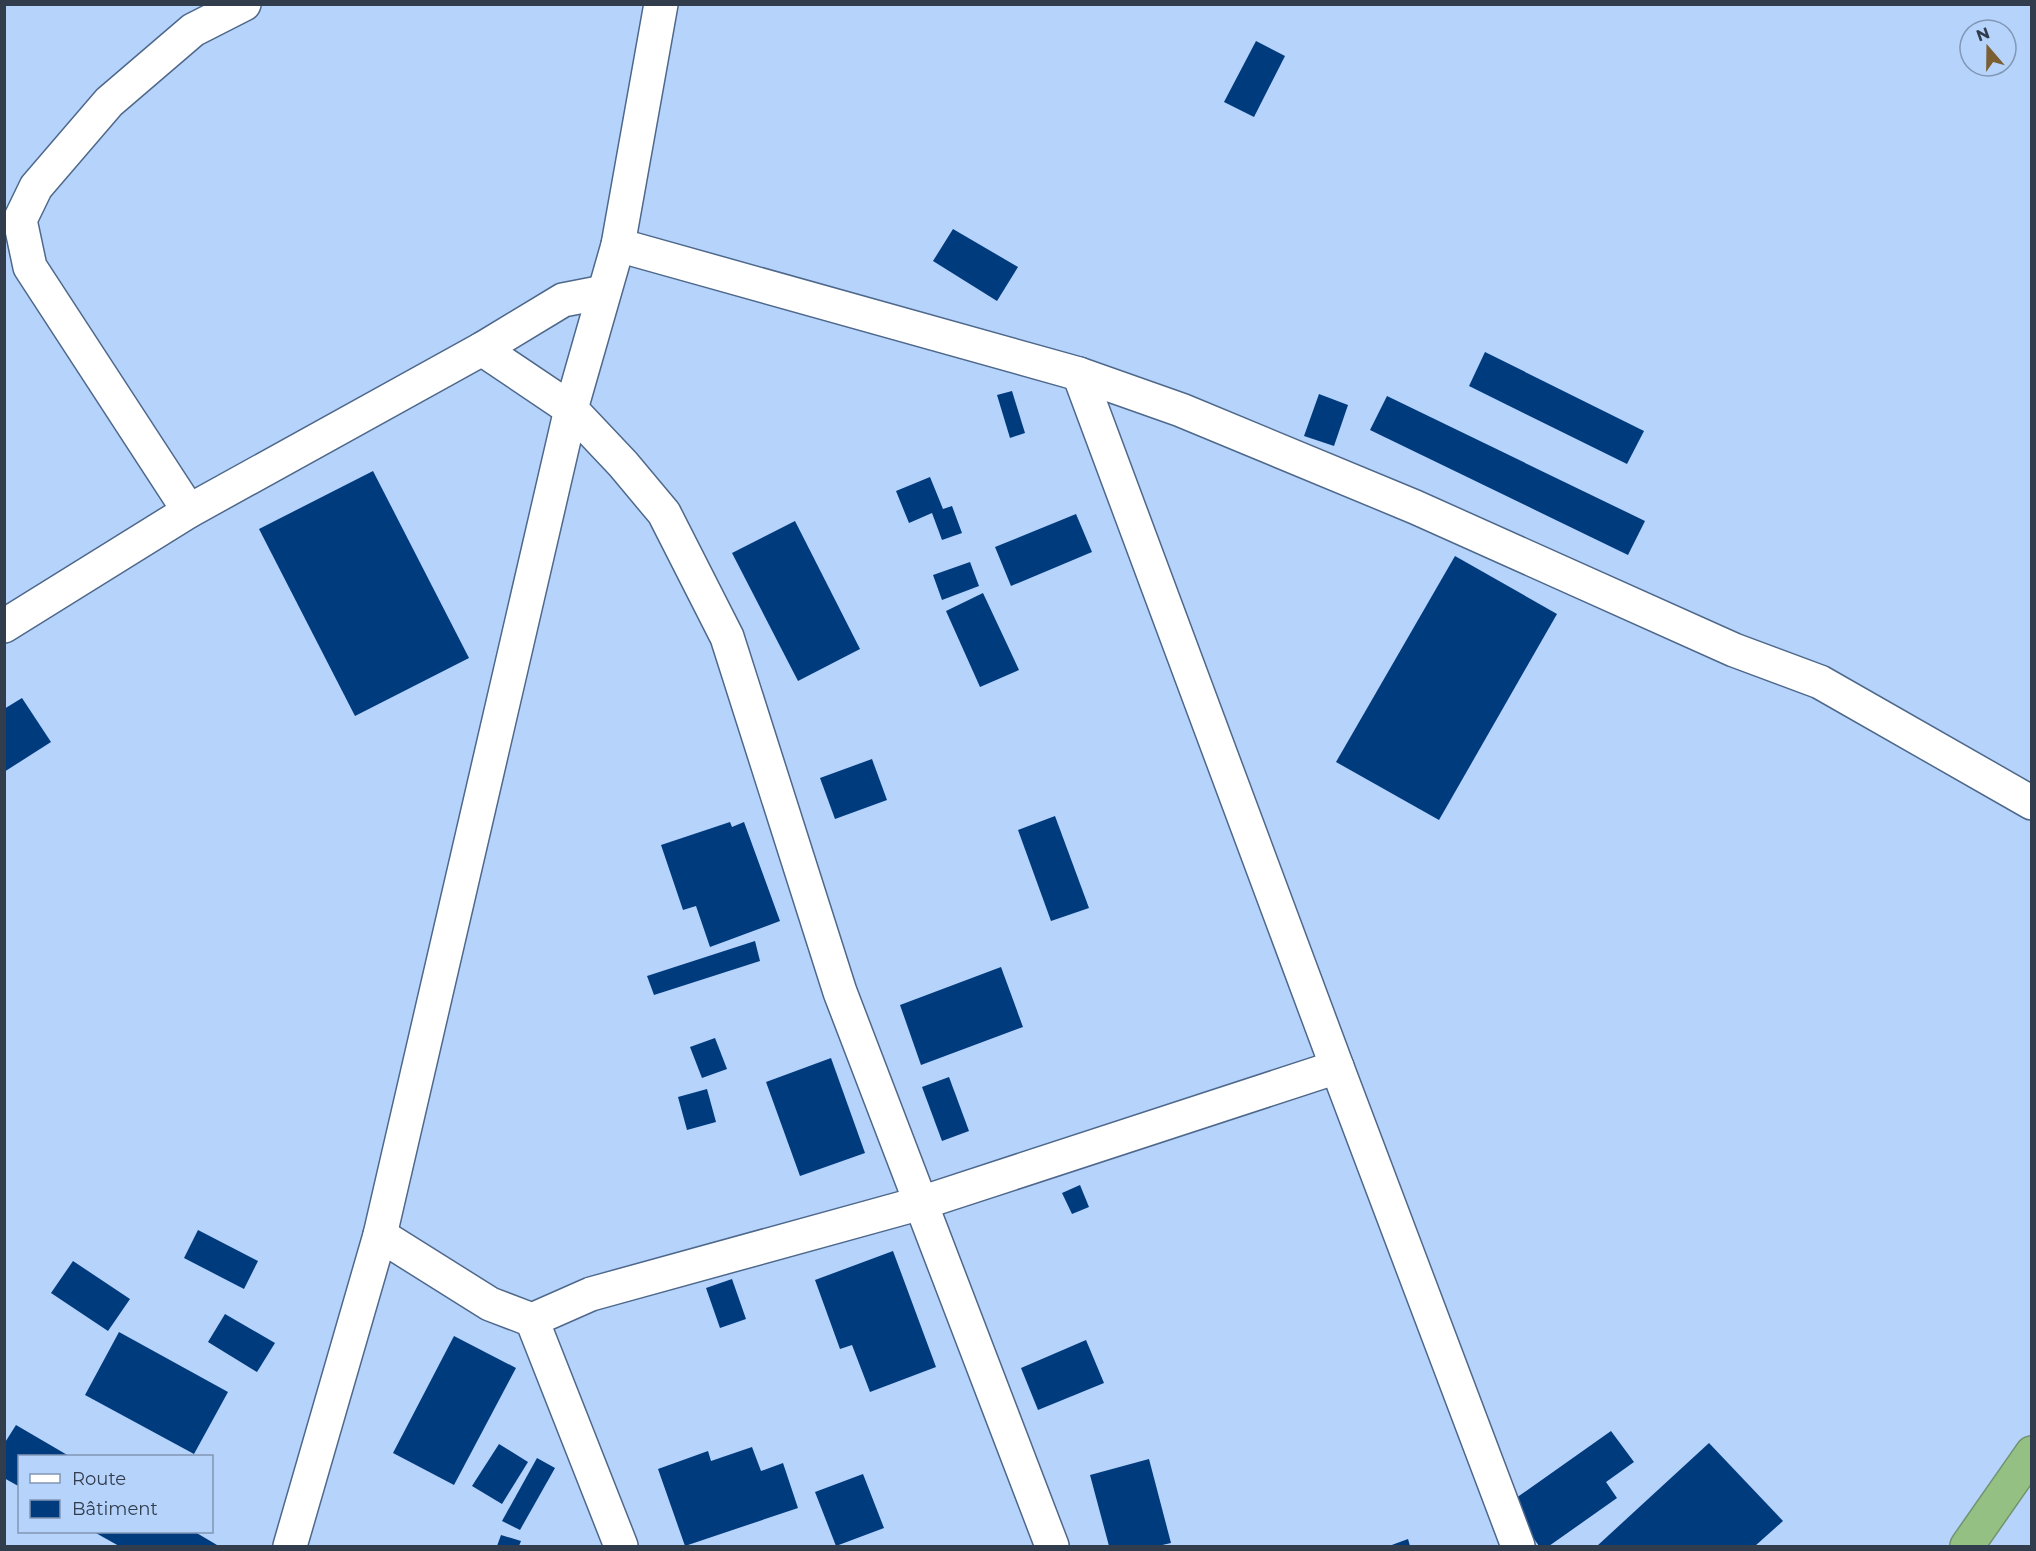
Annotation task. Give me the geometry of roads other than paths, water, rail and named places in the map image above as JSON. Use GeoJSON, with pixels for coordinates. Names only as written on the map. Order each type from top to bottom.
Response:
{"type":"FeatureCollection","features":[{"type":"Feature","properties":{"kind":"highway"},"geometry":{"type":"LineString","coordinates":[[1967,1546],[2031,1453]]}},
{"type":"Feature","properties":{"kind":"street"},"geometry":{"type":"LineString","coordinates":[[189,511],[30,267],[20,220],[36,187],[109,102],[193,30],[244,4]]}},
{"type":"Feature","properties":{"kind":"street"},"geometry":{"type":"LineString","coordinates":[[290,1546],[380,1235],[571,409],[618,245],[662,4]]}},
{"type":"Feature","properties":{"kind":"street"},"geometry":{"type":"LineString","coordinates":[[618,245],[1079,374],[1181,410],[1415,507],[1734,650],[1820,682],[2031,803]]}},
{"type":"Feature","properties":{"kind":"street"},"geometry":{"type":"LineString","coordinates":[[4,626],[189,511],[482,349],[563,300],[604,292]]}},
{"type":"Feature","properties":{"kind":"street"},"geometry":{"type":"LineString","coordinates":[[482,349],[571,409],[623,464],[664,513],[727,637],[840,992],[1052,1546]]}},
{"type":"Feature","properties":{"kind":"street"},"geometry":{"type":"LineString","coordinates":[[1079,374],[1518,1546]]}},
{"type":"Feature","properties":{"kind":"street"},"geometry":{"type":"LineString","coordinates":[[380,1235],[490,1304],[532,1320],[591,1294],[921,1203],[1337,1067]]}},
{"type":"Feature","properties":{"kind":"street"},"geometry":{"type":"LineString","coordinates":[[532,1320],[621,1546]]}}]}
